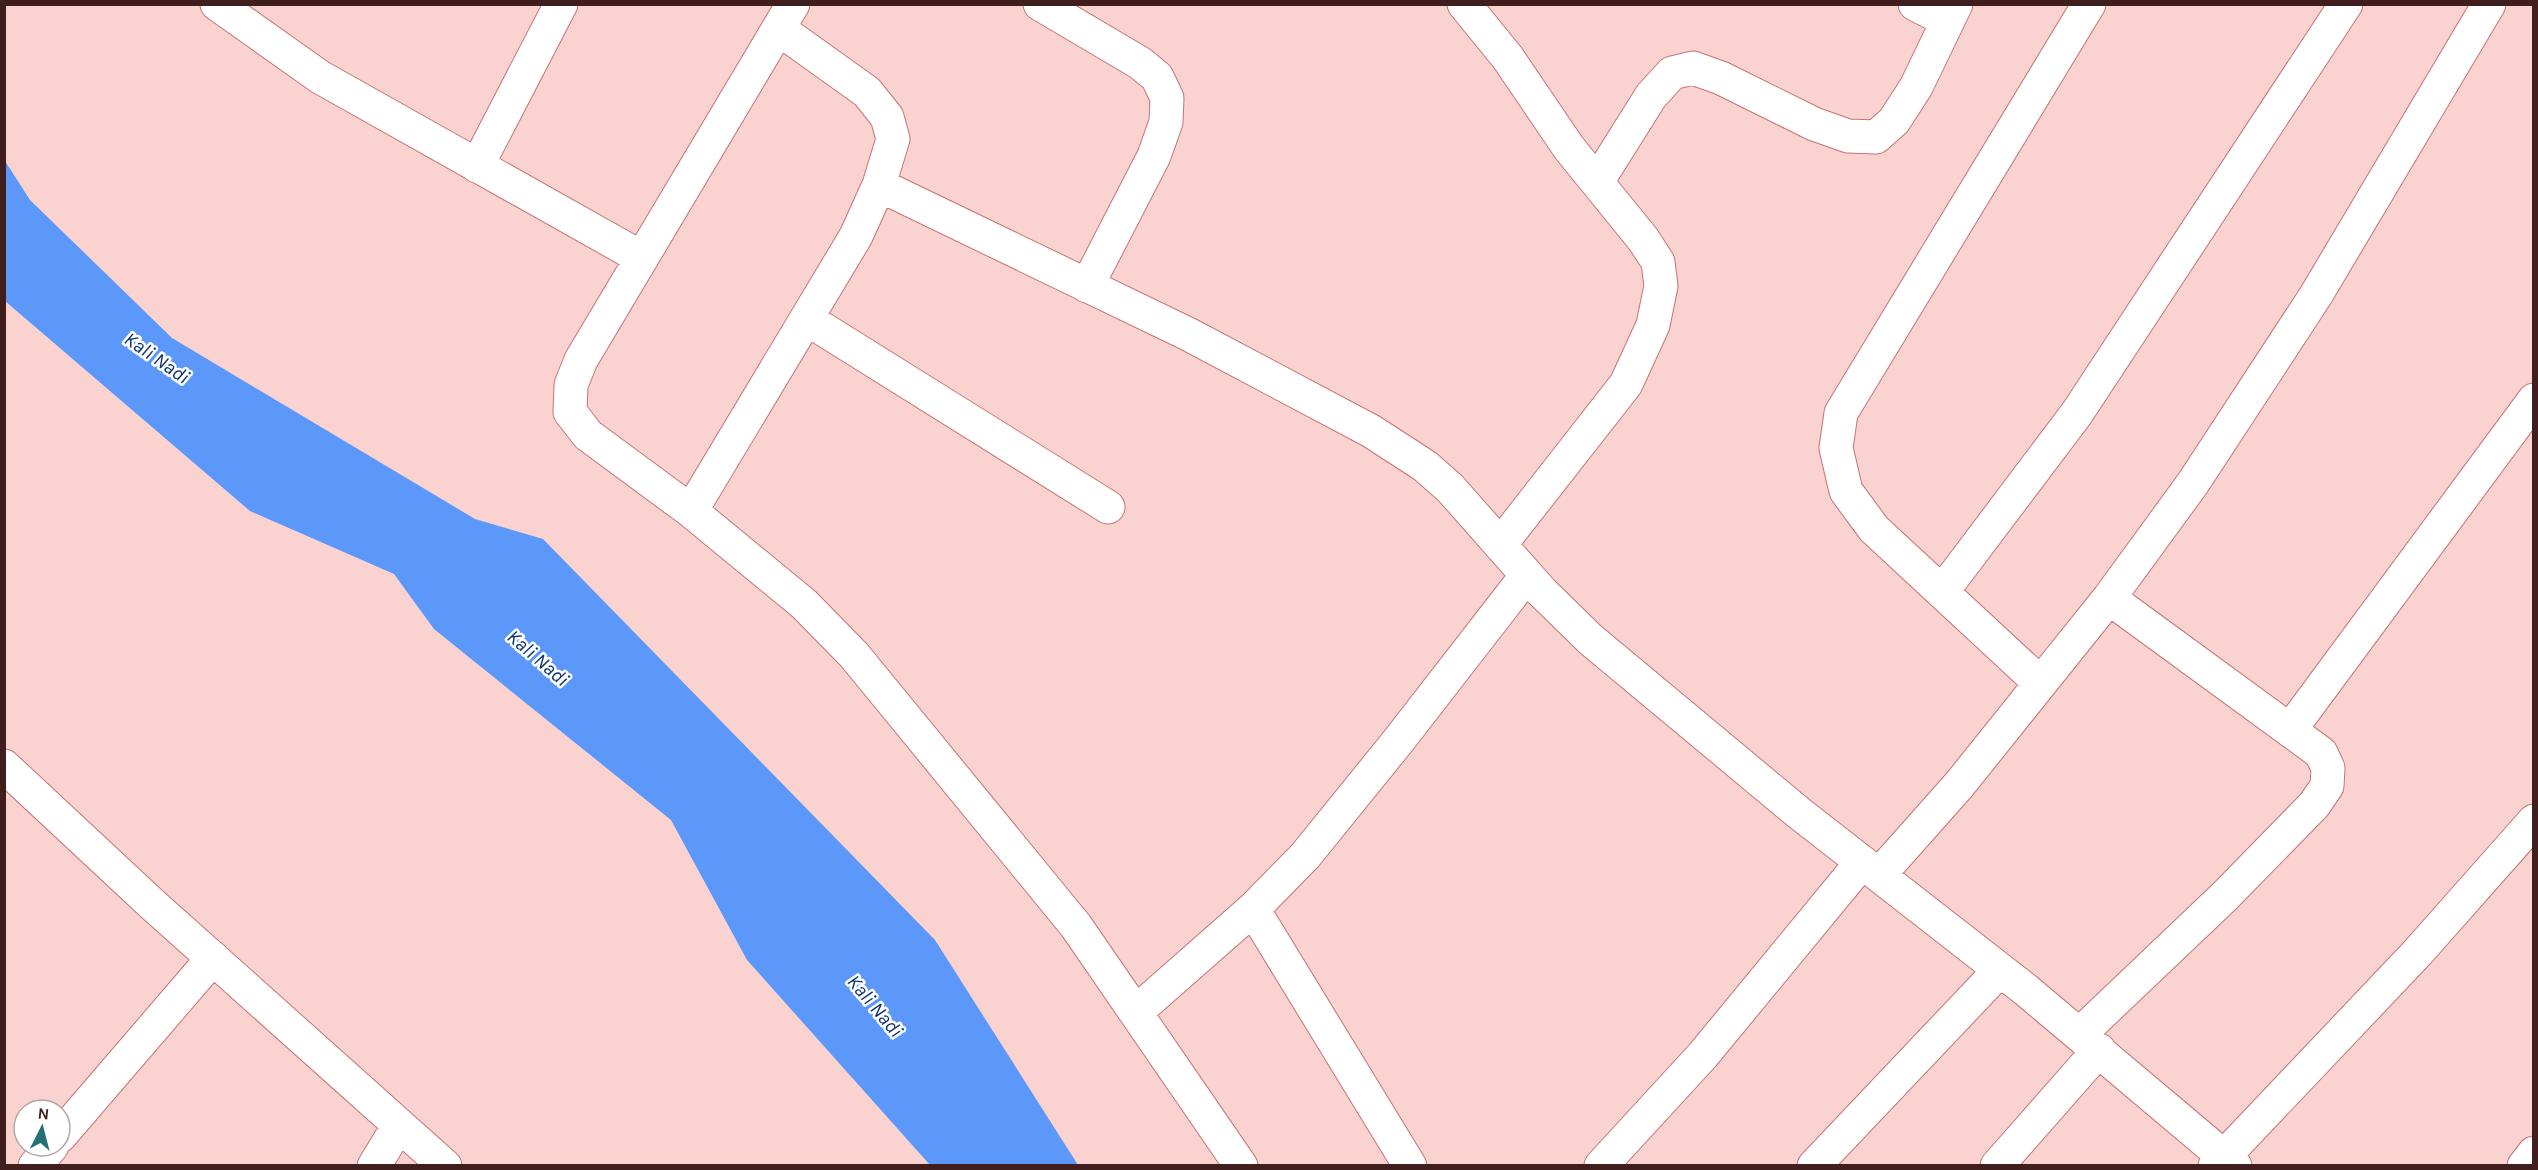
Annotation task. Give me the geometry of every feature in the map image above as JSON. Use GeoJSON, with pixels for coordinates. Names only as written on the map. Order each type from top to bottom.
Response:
{"type":"FeatureCollection","features":[{"type":"Feature","properties":{"kind":"street"},"geometry":{"type":"LineString","coordinates":[[217,4],[320,77],[642,258]]}},
{"type":"Feature","properties":{"kind":"street"},"geometry":{"type":"LineString","coordinates":[[477,166],[561,4]]}},
{"type":"Feature","properties":{"kind":"street"},"geometry":{"type":"LineString","coordinates":[[1040,4],[1140,63],[1157,77],[1167,98],[1166,122],[1154,156],[1087,286]]}},
{"type":"Feature","properties":{"kind":"street"},"geometry":{"type":"LineString","coordinates":[[1464,4],[1508,58],[1569,148],[1643,239],[1658,262],[1661,286],[1653,326],[1626,384],[1500,544]]}},
{"type":"Feature","properties":{"kind":"street"},"geometry":{"type":"LineString","coordinates":[[1597,182],[1651,96],[1672,73],[1693,68],[1721,78],[1814,124],[1848,136],[1876,136],[1894,121],[1916,87],[1952,13],[1915,4]]}},
{"type":"Feature","properties":{"kind":"street"},"geometry":{"type":"LineString","coordinates":[[2040,683],[1874,529],[1846,491],[1836,448],[1841,413],[2089,4]]}},
{"type":"Feature","properties":{"kind":"street"},"geometry":{"type":"LineString","coordinates":[[1942,592],[2077,413],[2346,4]]}},
{"type":"Feature","properties":{"kind":"street"},"geometry":{"type":"LineString","coordinates":[[1601,1166],[1870,869],[1959,785],[2109,598],[2193,483],[2316,295],[2489,4]]}},
{"type":"Feature","properties":{"kind":"street"},"geometry":{"type":"LineString","coordinates":[[691,511],[856,236],[879,185],[893,139],[887,117],[867,92],[786,17],[581,360],[571,385],[570,412],[588,435],[691,511],[804,604],[854,655],[1076,926],[1240,1166]]}},
{"type":"Feature","properties":{"kind":"street"},"geometry":{"type":"LineString","coordinates":[[879,185],[1188,334],[1371,431],[1425,466],[1450,488],[1540,591],[1590,639],[1790,806],[2089,1042],[2224,1162],[2418,952],[2534,822]]}},
{"type":"Feature","properties":{"kind":"street"},"geometry":{"type":"LineString","coordinates":[[807,319],[1108,507]]}},
{"type":"Feature","properties":{"kind":"street"},"geometry":{"type":"LineString","coordinates":[[2290,730],[2534,400]]}},
{"type":"Feature","properties":{"kind":"street"},"geometry":{"type":"LineString","coordinates":[[1136,1012],[1253,909],[1305,856],[1399,741],[1527,575]]}},
{"type":"Feature","properties":{"kind":"street"},"geometry":{"type":"LineString","coordinates":[[1997,1166],[2089,1042],[2225,896],[2314,805],[2326,786],[2328,768],[2321,753],[2109,598]]}},
{"type":"Feature","properties":{"kind":"street"},"geometry":{"type":"LineString","coordinates":[[4,766],[213,958],[445,1166]]}},
{"type":"Feature","properties":{"kind":"street"},"geometry":{"type":"LineString","coordinates":[[1253,909],[1410,1166]]}},
{"type":"Feature","properties":{"kind":"street"},"geometry":{"type":"LineString","coordinates":[[72,1123],[213,958]]}},
{"type":"Feature","properties":{"kind":"street"},"geometry":{"type":"LineString","coordinates":[[1815,1166],[2000,970]]}},
{"type":"Feature","properties":{"kind":"street"},"geometry":{"type":"LineString","coordinates":[[374,1166],[399,1125]]}},
{"type":"Feature","properties":{"kind":"street"},"geometry":{"type":"LineString","coordinates":[[2524,1166],[2534,1153]]}},
{"type":"Feature","properties":{"kind":"water","name":"Kali Nadi"},"geometry":{"type":"Polygon","coordinates":[[[5,161],[30,200],[172,338],[475,519],[543,539],[935,940],[1078,1165],[930,1165],[747,960],[671,820],[434,629],[394,574],[250,511],[5,301],[5,161]]]}}]}
